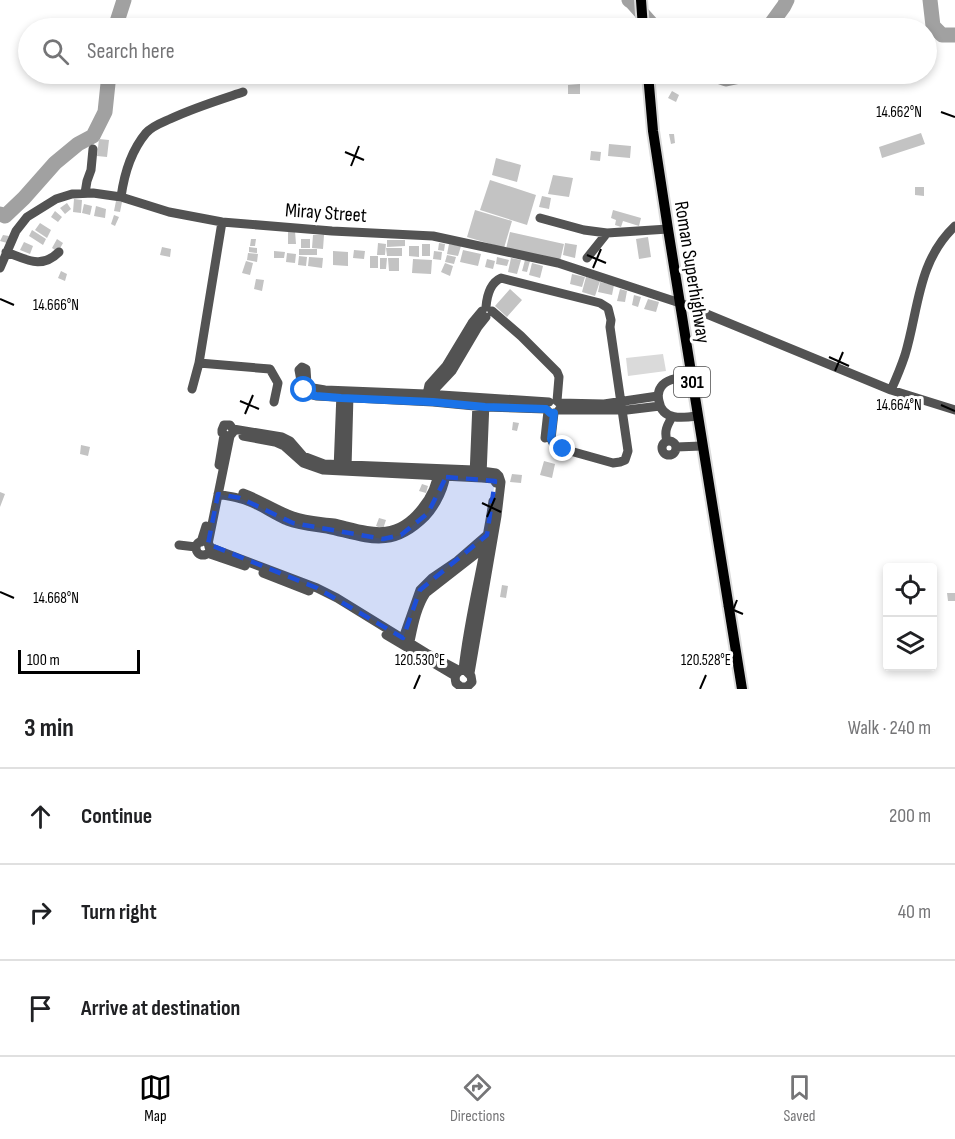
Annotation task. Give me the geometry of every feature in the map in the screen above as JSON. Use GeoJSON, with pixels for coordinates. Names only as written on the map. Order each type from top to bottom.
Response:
{"type":"FeatureCollection","features":[{"type":"Feature","properties":{"kind":"main road"},"geometry":{"type":"LineString","coordinates":[[641,0],[642,18]]}},
{"type":"Feature","properties":{"kind":"main road","name":"Roman Superhighway"},"geometry":{"type":"LineString","coordinates":[[649,84],[653,131],[668,229],[742,689]]}},
{"type":"Feature","properties":{"kind":"street"},"geometry":{"type":"LineString","coordinates":[[121,197],[129,164],[147,132],[189,110],[243,92]]}},
{"type":"Feature","properties":{"kind":"street"},"geometry":{"type":"LineString","coordinates":[[85,193],[93,149]]}},
{"type":"Feature","properties":{"kind":"street","name":"Miray Street"},"geometry":{"type":"LineString","coordinates":[[0,268],[16,231],[27,217],[57,199],[85,193],[121,197],[169,212],[222,222],[433,236],[558,263],[680,303],[891,390],[955,410]]}},
{"type":"Feature","properties":{"kind":"street"},"geometry":{"type":"LineString","coordinates":[[540,218],[584,230],[607,233],[668,229]]}},
{"type":"Feature","properties":{"kind":"street"},"geometry":{"type":"LineString","coordinates":[[192,389],[199,363],[222,222]]}},
{"type":"Feature","properties":{"kind":"street"},"geometry":{"type":"LineString","coordinates":[[891,390],[905,356],[918,293],[927,266],[939,243],[955,226]]}},
{"type":"Feature","properties":{"kind":"street"},"geometry":{"type":"LineString","coordinates":[[587,258],[607,233]]}},
{"type":"Feature","properties":{"kind":"street"},"geometry":{"type":"LineString","coordinates":[[6,252],[30,261],[40,262],[52,259],[59,252]]}},
{"type":"Feature","properties":{"kind":"street"},"geometry":{"type":"LineString","coordinates":[[429,398],[444,374],[458,362],[487,313],[488,293],[498,279],[507,278],[600,303],[608,308],[611,320],[610,327],[615,344],[628,438],[634,451],[629,465],[621,465],[613,469],[591,460],[561,455],[545,440],[553,406],[556,377],[519,338],[487,313]]}},
{"type":"Feature","properties":{"kind":"street"},"geometry":{"type":"LineString","coordinates":[[199,363],[270,369],[278,382],[274,402]]}},
{"type":"Feature","properties":{"kind":"street"},"geometry":{"type":"LineString","coordinates":[[345,395],[309,386],[306,369],[302,367],[299,370],[302,387],[308,394],[316,396],[402,397],[553,406],[646,408],[659,401]]}},
{"type":"Feature","properties":{"kind":"street"},"geometry":{"type":"LineString","coordinates":[[691,376],[671,380],[661,387],[659,401],[665,413],[672,417],[697,416]]}},
{"type":"Feature","properties":{"kind":"street"},"geometry":{"type":"LineString","coordinates":[[342,468],[345,395]]}},
{"type":"Feature","properties":{"kind":"street"},"geometry":{"type":"LineString","coordinates":[[623,406],[645,398],[659,401]]}},
{"type":"Feature","properties":{"kind":"street"},"geometry":{"type":"LineString","coordinates":[[645,398],[646,408]]}},
{"type":"Feature","properties":{"kind":"street"},"geometry":{"type":"LineString","coordinates":[[478,474],[481,402]]}},
{"type":"Feature","properties":{"kind":"street"},"geometry":{"type":"LineString","coordinates":[[672,417],[666,428],[667,441],[661,447],[665,455],[673,455],[676,447],[702,446]]}},
{"type":"Feature","properties":{"kind":"street"},"geometry":{"type":"LineString","coordinates":[[179,545],[204,546],[316,591],[406,644],[462,673],[475,618],[498,483],[478,474],[342,468],[301,458],[276,439],[252,434],[230,433],[206,526],[204,546]]}},
{"type":"Feature","properties":{"kind":"street"},"geometry":{"type":"LineString","coordinates":[[204,546],[218,492],[221,467]]}},
{"type":"Feature","properties":{"kind":"street"},"geometry":{"type":"LineString","coordinates":[[218,492],[241,496],[293,519],[364,535],[383,532],[393,534],[409,526],[427,501],[442,472]]}},
{"type":"Feature","properties":{"kind":"street"},"geometry":{"type":"LineString","coordinates":[[406,644],[420,598],[443,574],[488,542]]}},
{"type":"Feature","properties":{"kind":"highlighted area"},"geometry":{"type":"Polygon","coordinates":[[[446,477],[495,481],[487,535],[420,590],[403,638],[317,588],[208,544],[218,494],[240,498],[293,523],[383,539],[401,535],[428,513],[446,477]]]}},
{"type":"Feature","properties":{"kind":"shaded area"},"geometry":{"type":"Polygon","coordinates":[[[663,354],[666,371],[628,376],[626,358],[663,354]]]}},
{"type":"Feature","properties":{"kind":"building"},"geometry":{"type":"Polygon","coordinates":[[[580,84],[580,94],[568,94],[568,85],[580,84]]]}},
{"type":"Feature","properties":{"kind":"building"},"geometry":{"type":"Polygon","coordinates":[[[672,91],[679,95],[676,102],[668,98],[672,91]]]}},
{"type":"Feature","properties":{"kind":"building"},"geometry":{"type":"Polygon","coordinates":[[[921,133],[925,144],[882,158],[879,147],[921,133]]]}},
{"type":"Feature","properties":{"kind":"building"},"geometry":{"type":"Polygon","coordinates":[[[669,134],[674,134],[675,143],[671,144],[669,134]]]}},
{"type":"Feature","properties":{"kind":"building"},"geometry":{"type":"Polygon","coordinates":[[[99,139],[109,140],[107,157],[97,156],[99,139]]]}},
{"type":"Feature","properties":{"kind":"building"},"geometry":{"type":"Polygon","coordinates":[[[609,144],[631,146],[630,158],[608,156],[609,144]]]}},
{"type":"Feature","properties":{"kind":"building"},"geometry":{"type":"Polygon","coordinates":[[[591,151],[601,152],[600,161],[590,160],[591,151]]]}},
{"type":"Feature","properties":{"kind":"building"},"geometry":{"type":"Polygon","coordinates":[[[496,158],[521,165],[517,182],[492,175],[496,158]]]}},
{"type":"Feature","properties":{"kind":"building"},"geometry":{"type":"Polygon","coordinates":[[[553,175],[573,178],[569,197],[548,194],[553,175]]]}},
{"type":"Feature","properties":{"kind":"building"},"geometry":{"type":"Polygon","coordinates":[[[490,180],[536,195],[527,225],[480,210],[490,180]]]}},
{"type":"Feature","properties":{"kind":"building"},"geometry":{"type":"Polygon","coordinates":[[[915,187],[924,187],[924,196],[915,195],[915,187]]]}},
{"type":"Feature","properties":{"kind":"building"},"geometry":{"type":"Polygon","coordinates":[[[542,196],[551,198],[549,209],[539,207],[542,196]]]}},
{"type":"Feature","properties":{"kind":"building"},"geometry":{"type":"Polygon","coordinates":[[[74,199],[82,200],[81,213],[73,212],[74,199]]]}},
{"type":"Feature","properties":{"kind":"building"},"geometry":{"type":"Polygon","coordinates":[[[116,201],[122,202],[120,212],[114,211],[116,201]]]}},
{"type":"Feature","properties":{"kind":"building"},"geometry":{"type":"Polygon","coordinates":[[[67,203],[71,209],[65,214],[60,208],[67,203]]]}},
{"type":"Feature","properties":{"kind":"building"},"geometry":{"type":"Polygon","coordinates":[[[84,204],[92,206],[90,215],[82,213],[84,204]]]}},
{"type":"Feature","properties":{"kind":"building"},"geometry":{"type":"Polygon","coordinates":[[[96,206],[106,209],[105,218],[94,216],[96,206]]]}},
{"type":"Feature","properties":{"kind":"building"},"geometry":{"type":"Polygon","coordinates":[[[475,210],[512,221],[504,248],[467,237],[475,210]]]}},
{"type":"Feature","properties":{"kind":"building"},"geometry":{"type":"Polygon","coordinates":[[[613,210],[641,218],[639,226],[623,221],[621,227],[615,225],[616,220],[611,218],[613,210]]]}},
{"type":"Feature","properties":{"kind":"building"},"geometry":{"type":"Polygon","coordinates":[[[55,211],[62,217],[58,222],[51,217],[55,211]]]}},
{"type":"Feature","properties":{"kind":"building"},"geometry":{"type":"Polygon","coordinates":[[[114,215],[119,217],[115,226],[111,224],[114,215]]]}},
{"type":"Feature","properties":{"kind":"building"},"geometry":{"type":"Polygon","coordinates":[[[40,223],[51,230],[47,238],[35,230],[40,223]]]}},
{"type":"Feature","properties":{"kind":"building"},"geometry":{"type":"Polygon","coordinates":[[[32,230],[46,239],[43,245],[29,236],[32,230]]]}},
{"type":"Feature","properties":{"kind":"building"},"geometry":{"type":"Polygon","coordinates":[[[288,231],[295,231],[296,244],[288,244],[288,231]]]}},
{"type":"Feature","properties":{"kind":"building"},"geometry":{"type":"Polygon","coordinates":[[[510,232],[564,244],[560,261],[506,249],[510,232]]]}},
{"type":"Feature","properties":{"kind":"building"},"geometry":{"type":"Polygon","coordinates":[[[3,235],[9,236],[7,243],[0,241],[3,235]]]}},
{"type":"Feature","properties":{"kind":"building"},"geometry":{"type":"Polygon","coordinates":[[[313,235],[324,235],[323,249],[312,248],[313,235]]]}},
{"type":"Feature","properties":{"kind":"building"},"geometry":{"type":"Polygon","coordinates":[[[648,237],[651,257],[639,259],[636,239],[648,237]]]}},
{"type":"Feature","properties":{"kind":"building"},"geometry":{"type":"Polygon","coordinates":[[[57,239],[63,243],[58,252],[52,248],[57,239]]]}},
{"type":"Feature","properties":{"kind":"building"},"geometry":{"type":"Polygon","coordinates":[[[251,239],[256,239],[255,246],[250,246],[251,239]]]}},
{"type":"Feature","properties":{"kind":"building"},"geometry":{"type":"Polygon","coordinates":[[[301,239],[310,239],[310,248],[301,248],[301,239]]]}},
{"type":"Feature","properties":{"kind":"building"},"geometry":{"type":"Polygon","coordinates":[[[387,240],[405,240],[405,246],[387,247],[387,240]]]}},
{"type":"Feature","properties":{"kind":"building"},"geometry":{"type":"Polygon","coordinates":[[[24,242],[33,246],[30,254],[20,250],[24,242]]]}},
{"type":"Feature","properties":{"kind":"building"},"geometry":{"type":"Polygon","coordinates":[[[378,243],[386,244],[385,255],[377,255],[378,243]]]}},
{"type":"Feature","properties":{"kind":"building"},"geometry":{"type":"Polygon","coordinates":[[[439,243],[445,244],[444,251],[438,250],[439,243]]]}},
{"type":"Feature","properties":{"kind":"building"},"geometry":{"type":"Polygon","coordinates":[[[565,243],[577,245],[575,258],[563,255],[565,243]]]}},
{"type":"Feature","properties":{"kind":"building"},"geometry":{"type":"Polygon","coordinates":[[[422,244],[430,244],[430,256],[422,256],[422,244]]]}},
{"type":"Feature","properties":{"kind":"building"},"geometry":{"type":"Polygon","coordinates":[[[449,244],[461,246],[458,256],[447,254],[449,244]]]}},
{"type":"Feature","properties":{"kind":"building"},"geometry":{"type":"Polygon","coordinates":[[[409,246],[419,246],[419,257],[409,256],[409,246]]]}},
{"type":"Feature","properties":{"kind":"building"},"geometry":{"type":"Polygon","coordinates":[[[162,247],[171,249],[170,257],[160,255],[162,247]]]}},
{"type":"Feature","properties":{"kind":"building"},"geometry":{"type":"Polygon","coordinates":[[[249,247],[257,248],[257,253],[249,252],[249,247]]]}},
{"type":"Feature","properties":{"kind":"building"},"geometry":{"type":"Polygon","coordinates":[[[386,248],[402,248],[402,256],[387,256],[386,248]]]}},
{"type":"Feature","properties":{"kind":"building"},"geometry":{"type":"Polygon","coordinates":[[[299,249],[317,249],[317,255],[299,255],[299,249]]]}},
{"type":"Feature","properties":{"kind":"building"},"geometry":{"type":"Polygon","coordinates":[[[354,250],[365,251],[364,259],[353,258],[354,250]]]}},
{"type":"Feature","properties":{"kind":"building"},"geometry":{"type":"Polygon","coordinates":[[[463,250],[481,254],[478,266],[460,262],[463,250]]]}},
{"type":"Feature","properties":{"kind":"building"},"geometry":{"type":"Polygon","coordinates":[[[274,251],[285,252],[284,258],[274,258],[274,251]]]}},
{"type":"Feature","properties":{"kind":"building"},"geometry":{"type":"Polygon","coordinates":[[[333,251],[348,252],[348,266],[333,265],[333,251]]]}},
{"type":"Feature","properties":{"kind":"building"},"geometry":{"type":"Polygon","coordinates":[[[434,251],[442,252],[441,260],[433,259],[434,251]]]}},
{"type":"Feature","properties":{"kind":"building"},"geometry":{"type":"Polygon","coordinates":[[[248,253],[258,254],[257,262],[247,260],[248,253]]]}},
{"type":"Feature","properties":{"kind":"building"},"geometry":{"type":"Polygon","coordinates":[[[287,253],[296,254],[295,263],[286,262],[287,253]]]}},
{"type":"Feature","properties":{"kind":"building"},"geometry":{"type":"Polygon","coordinates":[[[447,255],[456,257],[454,264],[445,262],[447,255]]]}},
{"type":"Feature","properties":{"kind":"building"},"geometry":{"type":"Polygon","coordinates":[[[299,256],[307,257],[306,266],[298,265],[299,256]]]}},
{"type":"Feature","properties":{"kind":"building"},"geometry":{"type":"Polygon","coordinates":[[[370,256],[378,256],[378,268],[370,268],[370,256]]]}},
{"type":"Feature","properties":{"kind":"building"},"geometry":{"type":"Polygon","coordinates":[[[309,257],[323,258],[322,268],[308,266],[309,257]]]}},
{"type":"Feature","properties":{"kind":"building"},"geometry":{"type":"Polygon","coordinates":[[[497,257],[509,260],[507,266],[496,264],[497,257]]]}},
{"type":"Feature","properties":{"kind":"building"},"geometry":{"type":"Polygon","coordinates":[[[380,258],[387,258],[386,269],[380,269],[380,258]]]}},
{"type":"Feature","properties":{"kind":"building"},"geometry":{"type":"Polygon","coordinates":[[[388,258],[399,258],[399,271],[389,271],[388,258]]]}},
{"type":"Feature","properties":{"kind":"building"},"geometry":{"type":"Polygon","coordinates":[[[511,258],[521,260],[517,274],[508,272],[511,258]]]}},
{"type":"Feature","properties":{"kind":"building"},"geometry":{"type":"Polygon","coordinates":[[[413,259],[432,260],[431,274],[412,273],[413,259]]]}},
{"type":"Feature","properties":{"kind":"building"},"geometry":{"type":"Polygon","coordinates":[[[487,259],[495,261],[493,269],[485,267],[487,259]]]}},
{"type":"Feature","properties":{"kind":"building"},"geometry":{"type":"Polygon","coordinates":[[[525,260],[530,261],[527,272],[522,271],[525,260]]]}},
{"type":"Feature","properties":{"kind":"building"},"geometry":{"type":"Polygon","coordinates":[[[246,261],[253,263],[250,275],[242,273],[246,261]]]}},
{"type":"Feature","properties":{"kind":"building"},"geometry":{"type":"Polygon","coordinates":[[[445,263],[453,266],[450,276],[441,272],[445,263]]]}},
{"type":"Feature","properties":{"kind":"building"},"geometry":{"type":"Polygon","coordinates":[[[532,263],[543,266],[540,278],[529,275],[532,263]]]}},
{"type":"Feature","properties":{"kind":"building"},"geometry":{"type":"Polygon","coordinates":[[[61,271],[67,274],[65,281],[58,278],[61,271]]]}},
{"type":"Feature","properties":{"kind":"building"},"geometry":{"type":"Polygon","coordinates":[[[572,274],[585,277],[582,287],[570,284],[572,274]]]}},
{"type":"Feature","properties":{"kind":"building"},"geometry":{"type":"Polygon","coordinates":[[[586,277],[600,281],[595,296],[582,292],[586,277]]]}},
{"type":"Feature","properties":{"kind":"building"},"geometry":{"type":"Polygon","coordinates":[[[256,279],[264,280],[262,291],[254,289],[256,279]]]}},
{"type":"Feature","properties":{"kind":"building"},"geometry":{"type":"Polygon","coordinates":[[[600,282],[614,285],[612,295],[598,292],[600,282]]]}},
{"type":"Feature","properties":{"kind":"building"},"geometry":{"type":"Polygon","coordinates":[[[510,289],[522,300],[507,317],[495,306],[510,289]]]}},
{"type":"Feature","properties":{"kind":"building"},"geometry":{"type":"Polygon","coordinates":[[[620,289],[627,291],[625,302],[617,301],[620,289]]]}},
{"type":"Feature","properties":{"kind":"building"},"geometry":{"type":"Polygon","coordinates":[[[634,295],[641,297],[638,307],[632,305],[634,295]]]}},
{"type":"Feature","properties":{"kind":"building"},"geometry":{"type":"Polygon","coordinates":[[[648,299],[659,302],[656,312],[644,309],[648,299]]]}},
{"type":"Feature","properties":{"kind":"building"},"geometry":{"type":"Polygon","coordinates":[[[513,422],[519,423],[517,431],[512,430],[513,422]]]}},
{"type":"Feature","properties":{"kind":"building"},"geometry":{"type":"Polygon","coordinates":[[[81,445],[90,447],[88,456],[80,454],[81,445]]]}},
{"type":"Feature","properties":{"kind":"building"},"geometry":{"type":"Polygon","coordinates":[[[544,461],[555,464],[552,478],[540,475],[544,461]]]}},
{"type":"Feature","properties":{"kind":"building"},"geometry":{"type":"Polygon","coordinates":[[[512,474],[522,475],[521,483],[510,482],[512,474]]]}},
{"type":"Feature","properties":{"kind":"building"},"geometry":{"type":"Polygon","coordinates":[[[422,484],[428,486],[426,493],[419,491],[422,484]]]}},
{"type":"Feature","properties":{"kind":"building"},"geometry":{"type":"Polygon","coordinates":[[[0,492],[5,494],[0,507],[0,492]]]}},
{"type":"Feature","properties":{"kind":"building"},"geometry":{"type":"Polygon","coordinates":[[[379,518],[386,520],[383,529],[376,526],[379,518]]]}},
{"type":"Feature","properties":{"kind":"building"},"geometry":{"type":"Polygon","coordinates":[[[502,585],[508,586],[506,598],[500,597],[502,585]]]}},
{"type":"Feature","properties":{"kind":"building"},"geometry":{"type":"Polygon","coordinates":[[[947,593],[955,593],[955,601],[948,601],[947,593]]]}},
{"type":"Feature","properties":{"kind":"waterway"},"geometry":{"type":"LineString","coordinates":[[118,18],[124,0]]}},
{"type":"Feature","properties":{"kind":"waterway"},"geometry":{"type":"LineString","coordinates":[[629,0],[646,18]]}},
{"type":"Feature","properties":{"kind":"waterway"},"geometry":{"type":"LineString","coordinates":[[775,18],[787,0]]}},
{"type":"Feature","properties":{"kind":"waterway"},"geometry":{"type":"LineString","coordinates":[[930,0],[932,18]]}},
{"type":"Feature","properties":{"kind":"waterway"},"geometry":{"type":"LineString","coordinates":[[937,30],[942,35],[955,35]]}},
{"type":"Feature","properties":{"kind":"waterway"},"geometry":{"type":"LineString","coordinates":[[0,214],[5,216],[55,163],[78,144],[93,136],[105,112],[108,84]]}},
{"type":"Feature","properties":{"kind":"route"},"geometry":{"type":"LineString","coordinates":[[304,390],[316,396],[341,398],[546,409],[554,413],[552,442],[563,449]]}}]}
